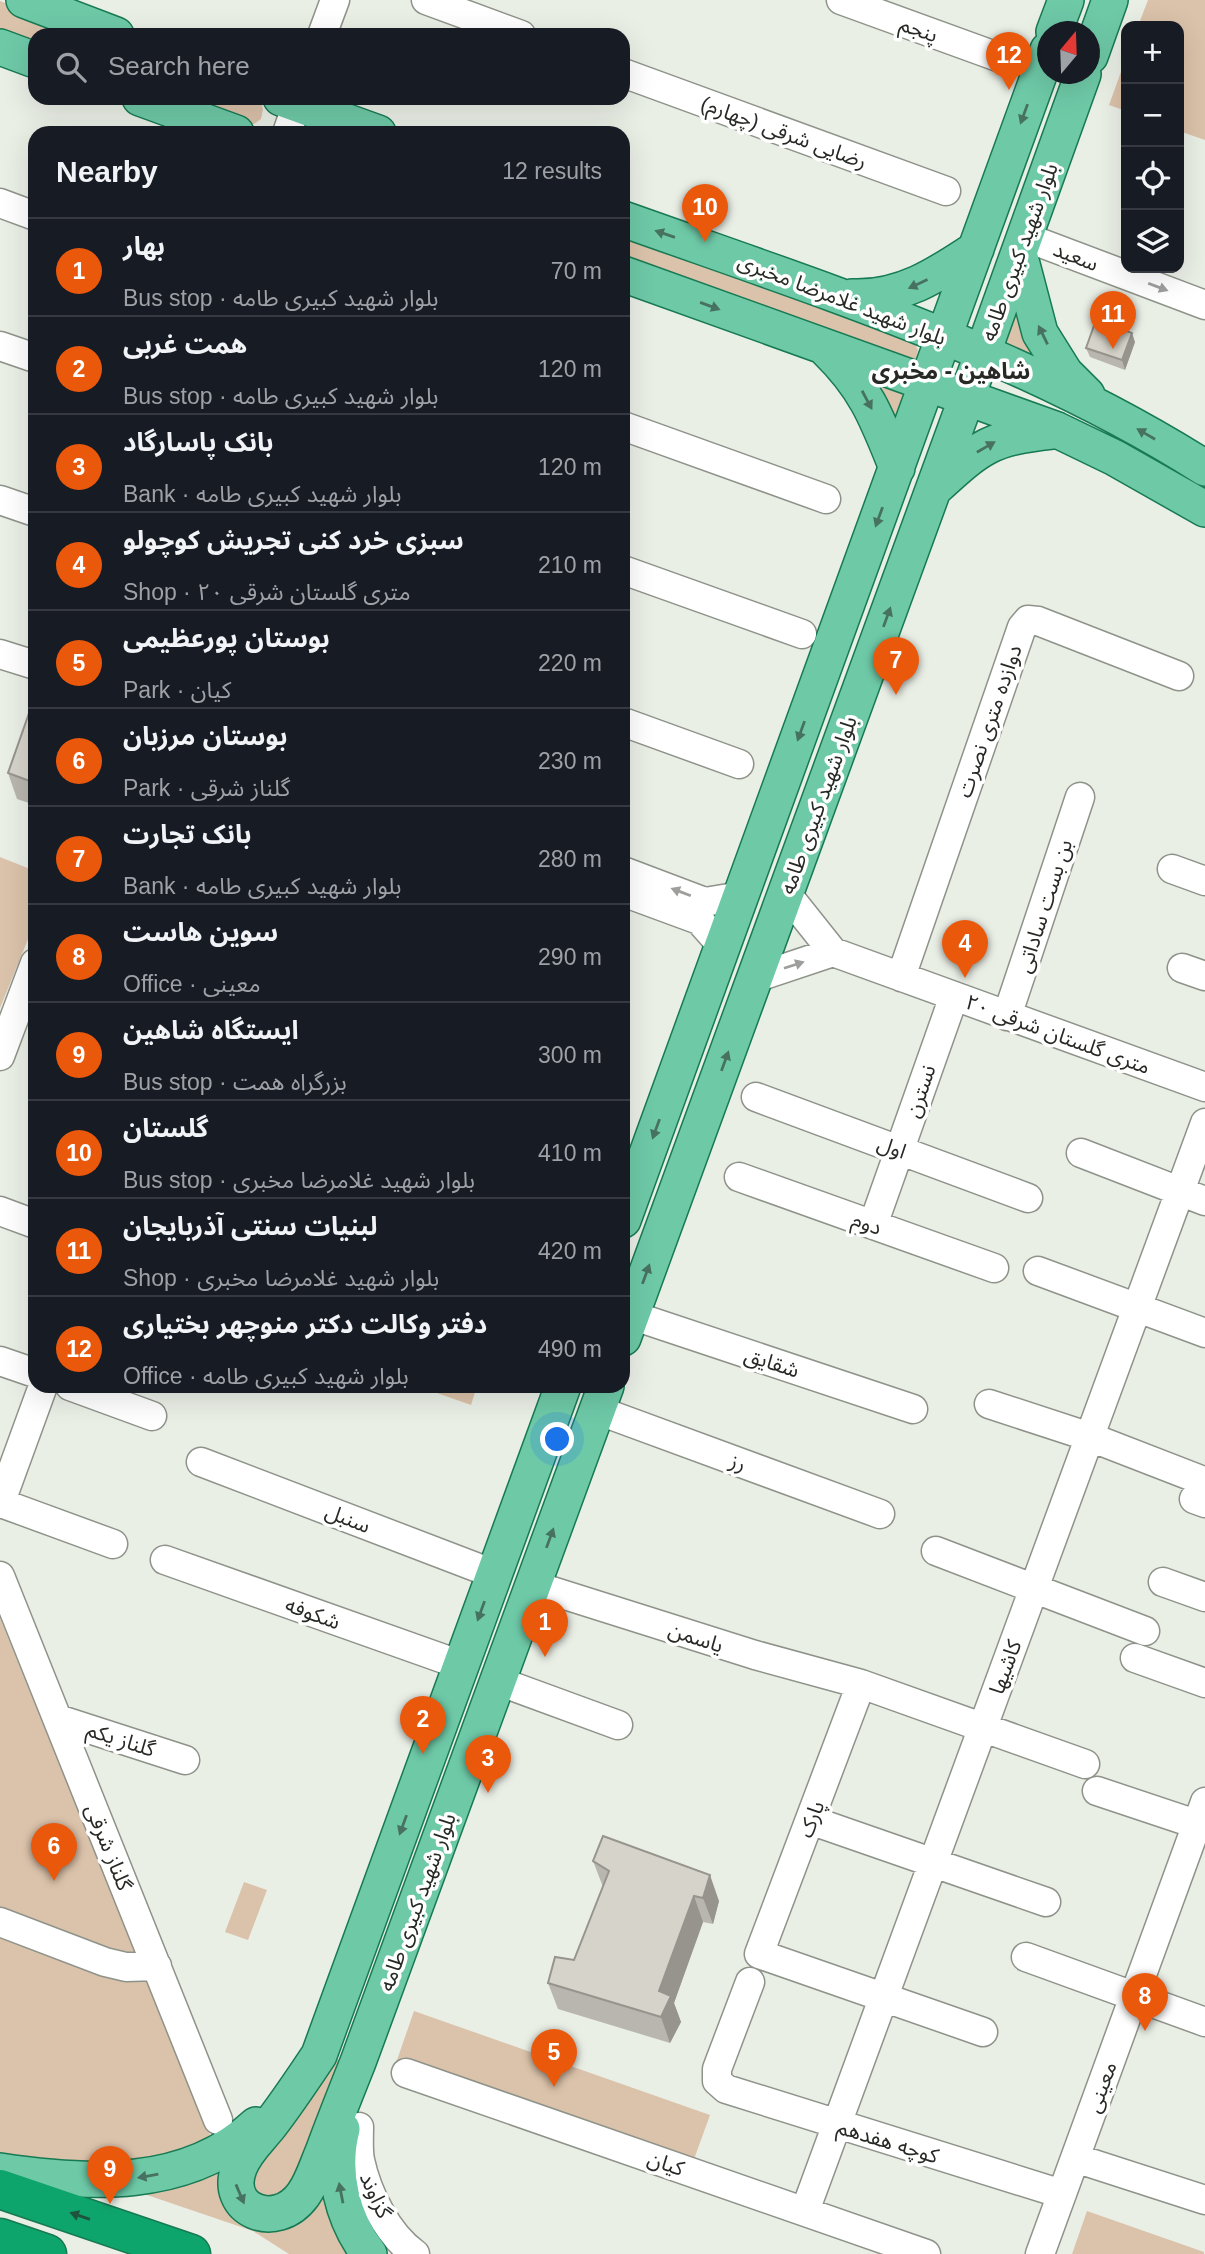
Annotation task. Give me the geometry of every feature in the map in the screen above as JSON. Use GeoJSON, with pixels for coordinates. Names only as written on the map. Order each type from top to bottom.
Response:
{"type":"FeatureCollection","features":[{"type":"Feature","properties":{"kind":"highway"},"geometry":{"type":"LineString","coordinates":[[0,2189],[191,2254]]}},
{"type":"Feature","properties":{"kind":"highway"},"geometry":{"type":"LineString","coordinates":[[0,2238],[47,2254]]}},
{"type":"Feature","properties":{"kind":"main road"},"geometry":{"type":"LineString","coordinates":[[24,0],[98,28]]}},
{"type":"Feature","properties":{"kind":"main road"},"geometry":{"type":"LineString","coordinates":[[1058,21],[1066,0]]}},
{"type":"Feature","properties":{"kind":"main road"},"geometry":{"type":"LineString","coordinates":[[1100,28],[1110,0]]}},
{"type":"Feature","properties":{"kind":"main road"},"geometry":{"type":"LineString","coordinates":[[0,47],[28,57]]}},
{"type":"Feature","properties":{"kind":"main road","name":"بلوار شهید کبیری طامه"},"geometry":{"type":"LineString","coordinates":[[630,1201],[1037,80]]}},
{"type":"Feature","properties":{"kind":"main road","name":"بلوار شهید کبیری طامه"},"geometry":{"type":"LineString","coordinates":[[630,1319],[934,490],[1079,84]]}},
{"type":"Feature","properties":{"kind":"main road"},"geometry":{"type":"LineString","coordinates":[[159,105],[217,126]]}},
{"type":"Feature","properties":{"kind":"main road"},"geometry":{"type":"LineString","coordinates":[[291,108],[354,126]]}},
{"type":"Feature","properties":{"kind":"main road","name":"بلوار شهید غلامرضا مخبری"},"geometry":{"type":"LineString","coordinates":[[630,221],[843,297],[983,353],[1100,407],[1205,468]]}},
{"type":"Feature","properties":{"kind":"main road"},"geometry":{"type":"LineString","coordinates":[[1022,245],[1040,333],[1065,373],[1100,407]]}},
{"type":"Feature","properties":{"kind":"main road"},"geometry":{"type":"LineString","coordinates":[[843,297],[870,298],[912,288],[976,249]]}},
{"type":"Feature","properties":{"kind":"main road"},"geometry":{"type":"LineString","coordinates":[[630,277],[1057,430],[1115,458],[1205,509]]}},
{"type":"Feature","properties":{"kind":"main road"},"geometry":{"type":"LineString","coordinates":[[824,348],[849,372],[866,397],[897,468]]}},
{"type":"Feature","properties":{"kind":"main road"},"geometry":{"type":"LineString","coordinates":[[934,490],[982,447],[1014,435],[1057,430]]}},
{"type":"Feature","properties":{"kind":"main road","name":"بلوار شهید کبیری طامه"},"geometry":{"type":"LineString","coordinates":[[319,2055],[560,1393]]}},
{"type":"Feature","properties":{"kind":"main road","name":"بلوار شهید کبیری طامه"},"geometry":{"type":"LineString","coordinates":[[358,2062],[601,1398]]}},
{"type":"Feature","properties":{"kind":"main road"},"geometry":{"type":"LineString","coordinates":[[319,2055],[287,2104],[242,2159],[237,2171],[236,2186],[239,2196],[244,2204],[257,2212],[278,2214],[293,2207],[305,2193],[358,2062]]}},
{"type":"Feature","properties":{"kind":"main road"},"geometry":{"type":"LineString","coordinates":[[0,2171],[37,2177],[133,2179],[174,2171],[202,2161],[246,2135],[319,2055]]}},
{"type":"Feature","properties":{"kind":"main road"},"geometry":{"type":"LineString","coordinates":[[358,2062],[338,2141],[338,2170],[346,2213],[355,2236],[369,2254]]}},
{"type":"Feature","properties":{"kind":"street"},"geometry":{"type":"LineString","coordinates":[[325,28],[335,0]]}},
{"type":"Feature","properties":{"kind":"street"},"geometry":{"type":"LineString","coordinates":[[426,0],[502,28]]}},
{"type":"Feature","properties":{"kind":"street","name":"پنجم"},"geometry":{"type":"LineString","coordinates":[[841,0],[998,57]]}},
{"type":"Feature","properties":{"kind":"street","name":"رضایی شرقی (چهارم)"},"geometry":{"type":"LineString","coordinates":[[630,75],[946,191]]}},
{"type":"Feature","properties":{"kind":"street"},"geometry":{"type":"LineString","coordinates":[[0,203],[28,213]]}},
{"type":"Feature","properties":{"kind":"street","name":"سعید"},"geometry":{"type":"LineString","coordinates":[[1022,245],[1205,304]]}},
{"type":"Feature","properties":{"kind":"street"},"geometry":{"type":"LineString","coordinates":[[0,346],[28,356]]}},
{"type":"Feature","properties":{"kind":"street"},"geometry":{"type":"LineString","coordinates":[[630,429],[826,499]]}},
{"type":"Feature","properties":{"kind":"street"},"geometry":{"type":"LineString","coordinates":[[0,500],[28,510]]}},
{"type":"Feature","properties":{"kind":"street"},"geometry":{"type":"LineString","coordinates":[[630,573],[802,634]]}},
{"type":"Feature","properties":{"kind":"street","name":"دوازده متری نصرت"},"geometry":{"type":"LineString","coordinates":[[901,977],[1022,627],[1028,620],[1038,621],[1179,676]]}},
{"type":"Feature","properties":{"kind":"street"},"geometry":{"type":"LineString","coordinates":[[0,654],[28,663]]}},
{"type":"Feature","properties":{"kind":"street"},"geometry":{"type":"LineString","coordinates":[[630,725],[739,764]]}},
{"type":"Feature","properties":{"kind":"street","name":"بن بست ساداتی"},"geometry":{"type":"LineString","coordinates":[[1007,1016],[1080,797]]}},
{"type":"Feature","properties":{"kind":"street"},"geometry":{"type":"LineString","coordinates":[[1172,869],[1205,881]]}},
{"type":"Feature","properties":{"kind":"street"},"geometry":{"type":"LineString","coordinates":[[630,874],[705,902],[741,896]]}},
{"type":"Feature","properties":{"kind":"street"},"geometry":{"type":"LineString","coordinates":[[755,978],[833,952],[786,893]]}},
{"type":"Feature","properties":{"kind":"street"},"geometry":{"type":"LineString","coordinates":[[630,895],[699,920],[723,947]]}},
{"type":"Feature","properties":{"kind":"street","name":"۲۰ متری گلستان شرقی"},"geometry":{"type":"LineString","coordinates":[[833,952],[1205,1087]]}},
{"type":"Feature","properties":{"kind":"street"},"geometry":{"type":"LineString","coordinates":[[0,1056],[28,982]]}},
{"type":"Feature","properties":{"kind":"street","name":"نسترن"},"geometry":{"type":"LineString","coordinates":[[873,1225],[954,996]]}},
{"type":"Feature","properties":{"kind":"street","name":"اول"},"geometry":{"type":"LineString","coordinates":[[756,1097],[1028,1198]]}},
{"type":"Feature","properties":{"kind":"street","name":"کاشیها"},"geometry":{"type":"LineString","coordinates":[[804,2211],[1137,1308],[1192,1196],[1205,1123]]}},
{"type":"Feature","properties":{"kind":"street"},"geometry":{"type":"LineString","coordinates":[[1080,1153],[1192,1196]]}},
{"type":"Feature","properties":{"kind":"street","name":"دوم"},"geometry":{"type":"LineString","coordinates":[[739,1177],[994,1268]]}},
{"type":"Feature","properties":{"kind":"street"},"geometry":{"type":"LineString","coordinates":[[0,1211],[28,1221]]}},
{"type":"Feature","properties":{"kind":"street"},"geometry":{"type":"LineString","coordinates":[[1038,1271],[1205,1333]]}},
{"type":"Feature","properties":{"kind":"street","name":"شقایق"},"geometry":{"type":"LineString","coordinates":[[630,1328],[913,1409]]}},
{"type":"Feature","properties":{"kind":"street"},"geometry":{"type":"LineString","coordinates":[[0,1361],[28,1371]]}},
{"type":"Feature","properties":{"kind":"street"},"geometry":{"type":"LineString","coordinates":[[40,1393],[0,1504],[113,1544]]}},
{"type":"Feature","properties":{"kind":"street"},"geometry":{"type":"LineString","coordinates":[[89,1393],[152,1416]]}},
{"type":"Feature","properties":{"kind":"street","name":"رز"},"geometry":{"type":"LineString","coordinates":[[601,1398],[880,1514]]}},
{"type":"Feature","properties":{"kind":"street"},"geometry":{"type":"LineString","coordinates":[[989,1404],[1090,1437],[1200,1494]]}},
{"type":"Feature","properties":{"kind":"street","name":"سنبل"},"geometry":{"type":"LineString","coordinates":[[201,1462],[494,1574]]}},
{"type":"Feature","properties":{"kind":"street"},"geometry":{"type":"LineString","coordinates":[[936,1551],[1145,1631]]}},
{"type":"Feature","properties":{"kind":"street","name":"شکوفه"},"geometry":{"type":"LineString","coordinates":[[165,1560],[461,1665]]}},
{"type":"Feature","properties":{"kind":"street","name":"گلناز شرقی"},"geometry":{"type":"LineString","coordinates":[[0,1576],[218,2120]]}},
{"type":"Feature","properties":{"kind":"street"},"geometry":{"type":"LineString","coordinates":[[1163,1582],[1205,1597]]}},
{"type":"Feature","properties":{"kind":"street","name":"یاسمن"},"geometry":{"type":"LineString","coordinates":[[533,1585],[755,1655],[861,1684],[1086,1764]]}},
{"type":"Feature","properties":{"kind":"street"},"geometry":{"type":"LineString","coordinates":[[1135,1658],[1205,1683]]}},
{"type":"Feature","properties":{"kind":"street"},"geometry":{"type":"LineString","coordinates":[[498,1681],[618,1724]]}},
{"type":"Feature","properties":{"kind":"street","name":"پارک"},"geometry":{"type":"LineString","coordinates":[[861,1684],[760,1954],[883,1997]]}},
{"type":"Feature","properties":{"kind":"street","name":"گلناز یکم"},"geometry":{"type":"LineString","coordinates":[[58,1719],[185,1760]]}},
{"type":"Feature","properties":{"kind":"street"},"geometry":{"type":"LineString","coordinates":[[1097,1791],[1202,1818]]}},
{"type":"Feature","properties":{"kind":"street","name":"معینی"},"geometry":{"type":"LineString","coordinates":[[1040,2254],[1202,1818]]}},
{"type":"Feature","properties":{"kind":"street"},"geometry":{"type":"LineString","coordinates":[[810,1820],[1046,1902]]}},
{"type":"Feature","properties":{"kind":"street"},"geometry":{"type":"LineString","coordinates":[[0,1922],[105,1962],[126,1967],[157,1966]]}},
{"type":"Feature","properties":{"kind":"street"},"geometry":{"type":"LineString","coordinates":[[1026,1957],[1205,2022]]}},
{"type":"Feature","properties":{"kind":"street","name":"کوچه هفدهم"},"geometry":{"type":"LineString","coordinates":[[750,1982],[716,2069],[717,2081],[726,2090],[1062,2194]]}},
{"type":"Feature","properties":{"kind":"street"},"geometry":{"type":"LineString","coordinates":[[883,1997],[984,2032]]}},
{"type":"Feature","properties":{"kind":"street","name":"کیان"},"geometry":{"type":"LineString","coordinates":[[406,2073],[926,2254]]}},
{"type":"Feature","properties":{"kind":"street","name":"گزاوند"},"geometry":{"type":"LineString","coordinates":[[359,2127],[360,2158],[373,2198],[400,2244],[415,2254]]}},
{"type":"Feature","properties":{"kind":"street"},"geometry":{"type":"LineString","coordinates":[[1075,2158],[1205,2200]]}},
{"type":"Feature","properties":{"kind":"shaded area"},"geometry":{"type":"Polygon","coordinates":[[[1148,0],[1205,0],[1205,140],[1184,133],[1184,21],[1140,21],[1148,0]]]}},
{"type":"Feature","properties":{"kind":"shaded area"},"geometry":{"type":"Polygon","coordinates":[[[0,1],[71,28],[28,28],[28,46],[0,36],[0,1]]]}},
{"type":"Feature","properties":{"kind":"shaded area"},"geometry":{"type":"Polygon","coordinates":[[[1121,72],[1121,109],[1109,105],[1121,72]]]}},
{"type":"Feature","properties":{"kind":"shaded area"},"geometry":{"type":"Polygon","coordinates":[[[193,105],[262,105],[261,119],[254,124],[242,124],[193,105]]]}},
{"type":"Feature","properties":{"kind":"shaded area"},"geometry":{"type":"Polygon","coordinates":[[[630,234],[914,342],[918,350],[915,361],[630,263],[630,234]]]}},
{"type":"Feature","properties":{"kind":"shaded area"},"geometry":{"type":"Polygon","coordinates":[[[1020,286],[1044,361],[1001,350],[1020,286]]]}},
{"type":"Feature","properties":{"kind":"shaded area"},"geometry":{"type":"Polygon","coordinates":[[[853,370],[908,392],[892,446],[853,370]]]}},
{"type":"Feature","properties":{"kind":"shaded area"},"geometry":{"type":"Polygon","coordinates":[[[0,857],[28,868],[28,939],[0,1008],[0,857]]]}},
{"type":"Feature","properties":{"kind":"shaded area"},"geometry":{"type":"Polygon","coordinates":[[[437,1393],[475,1393],[471,1405],[437,1393]]]}},
{"type":"Feature","properties":{"kind":"shaded area"},"geometry":{"type":"Polygon","coordinates":[[[0,1618],[214,2145],[136,2169],[0,2158],[0,1618]]]}},
{"type":"Feature","properties":{"kind":"shaded area"},"geometry":{"type":"Polygon","coordinates":[[[244,1882],[267,1890],[248,1940],[225,1932],[244,1882]]]}},
{"type":"Feature","properties":{"kind":"shaded area"},"geometry":{"type":"Polygon","coordinates":[[[414,2011],[710,2115],[693,2162],[397,2060],[414,2011]]]}},
{"type":"Feature","properties":{"kind":"shaded area"},"geometry":{"type":"Polygon","coordinates":[[[334,2058],[347,2063],[296,2192],[282,2202],[253,2193],[247,2160],[334,2058]]]}},
{"type":"Feature","properties":{"kind":"shaded area"},"geometry":{"type":"Polygon","coordinates":[[[332,2138],[355,2254],[289,2254],[253,2231],[144,2194],[126,2194],[232,2163],[257,2221],[332,2138]]]}},
{"type":"Feature","properties":{"kind":"shaded area"},"geometry":{"type":"Polygon","coordinates":[[[1087,2211],[1204,2252],[1204,2254],[1072,2254],[1087,2211]]]}},
{"type":"Feature","properties":{"kind":"building"},"geometry":{"type":"Polygon","coordinates":[[[1096,320],[1132,333],[1122,360],[1086,348],[1096,320]]]}},
{"type":"Feature","properties":{"kind":"building"},"geometry":{"type":"Polygon","coordinates":[[[28,716],[28,780],[8,773],[28,716]]]}},
{"type":"Feature","properties":{"kind":"building"},"geometry":{"type":"Polygon","coordinates":[[[603,1836],[710,1875],[703,1898],[694,1896],[659,1991],[671,1996],[661,2017],[548,1983],[555,1957],[574,1960],[609,1871],[593,1861],[603,1836]]]}},
{"type":"Feature","properties":{"kind":"place","name":"دفتر وکالت دکتر منوچهر بختیاری"},"geometry":{"type":"Point","coordinates":[1009,90]}},
{"type":"Feature","properties":{"kind":"place","name":"گلستان"},"geometry":{"type":"Point","coordinates":[705,242]}},
{"type":"Feature","properties":{"kind":"place","name":"لبنیات سنتی آذربایجان"},"geometry":{"type":"Point","coordinates":[1113,349]}},
{"type":"Feature","properties":{"kind":"place","name":"بانک تجارت"},"geometry":{"type":"Point","coordinates":[896,695]}},
{"type":"Feature","properties":{"kind":"place","name":"سبزی خرد کنی تجریش کوچولو"},"geometry":{"type":"Point","coordinates":[965,978]}},
{"type":"Feature","properties":{"kind":"place","name":"بهار"},"geometry":{"type":"Point","coordinates":[545,1657]}},
{"type":"Feature","properties":{"kind":"place","name":"همت غربی"},"geometry":{"type":"Point","coordinates":[423,1754]}},
{"type":"Feature","properties":{"kind":"place","name":"بانک پاسارگاد"},"geometry":{"type":"Point","coordinates":[488,1793]}},
{"type":"Feature","properties":{"kind":"place","name":"بوستان مرزبان"},"geometry":{"type":"Point","coordinates":[54,1881]}},
{"type":"Feature","properties":{"kind":"place","name":"سوین هاست"},"geometry":{"type":"Point","coordinates":[1145,2031]}},
{"type":"Feature","properties":{"kind":"place","name":"بوستان پورعظیمی"},"geometry":{"type":"Point","coordinates":[554,2087]}},
{"type":"Feature","properties":{"kind":"place","name":"ایستگاه شاهین"},"geometry":{"type":"Point","coordinates":[110,2204]}},
{"type":"Feature","properties":{"kind":"district","name":"شاهین - مخبری"},"geometry":{"type":"Point","coordinates":[951,371]}}]}
